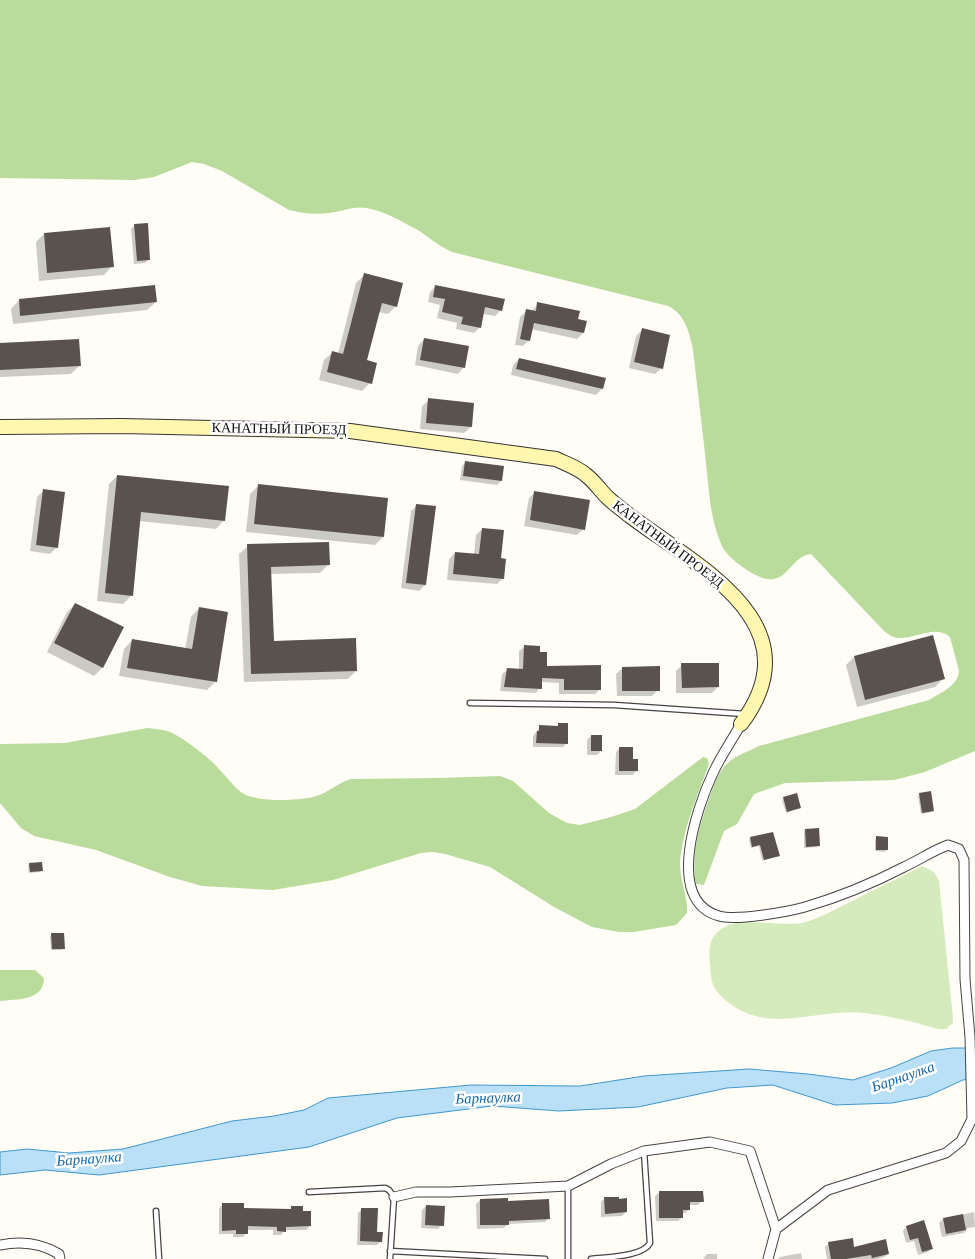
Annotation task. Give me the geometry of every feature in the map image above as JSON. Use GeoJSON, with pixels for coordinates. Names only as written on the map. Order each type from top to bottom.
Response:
{"type":"FeatureCollection","features":[{"type":"Feature","properties":{"kind":"street","name":"КАНАТНЫЙ ПРОЕЗД"},"geometry":{"type":"LineString","coordinates":[[0,427],[122,426],[350,430],[556,459],[575,467],[586,475],[608,498],[724,585],[744,606],[756,624],[763,644],[765,667],[760,691],[713,772],[699,805],[690,850],[688,875],[693,893],[703,908],[718,916],[732,918],[804,907],[847,892],[902,868],[936,849],[948,845],[959,850],[964,860],[965,979],[974,1119]]}},
{"type":"Feature","properties":{"kind":"street"},"geometry":{"type":"LineString","coordinates":[[776,1229],[828,1190],[946,1153],[961,1141],[974,1119]]}},
{"type":"Feature","properties":{"kind":"street"},"geometry":{"type":"LineString","coordinates":[[394,1196],[416,1192],[568,1186],[611,1164],[644,1151],[710,1142],[750,1151],[776,1229],[768,1259]]}},
{"type":"Feature","properties":{"kind":"street"},"geometry":{"type":"LineString","coordinates":[[0,1245],[20,1243],[47,1247],[59,1254],[60,1258]]}},
{"type":"Feature","properties":{"kind":"lane"},"geometry":{"type":"LineString","coordinates":[[470,703],[614,705],[745,719]]}},
{"type":"Feature","properties":{"kind":"lane"},"geometry":{"type":"LineString","coordinates":[[591,1259],[632,1254],[648,1247],[650,1243],[644,1151]]}},
{"type":"Feature","properties":{"kind":"lane"},"geometry":{"type":"LineString","coordinates":[[568,1186],[568,1259]]}},
{"type":"Feature","properties":{"kind":"lane"},"geometry":{"type":"LineString","coordinates":[[309,1192],[385,1188],[389,1190],[394,1196],[390,1259]]}},
{"type":"Feature","properties":{"kind":"lane"},"geometry":{"type":"LineString","coordinates":[[156,1211],[159,1259]]}},
{"type":"Feature","properties":{"kind":"lane"},"geometry":{"type":"LineString","coordinates":[[390,1250],[544,1259]]}},
{"type":"Feature","properties":{"kind":"green space"},"geometry":{"type":"Polygon","coordinates":[[[0,0],[975,0],[975,751],[925,772],[894,780],[785,783],[754,794],[737,824],[724,831],[704,885],[696,884],[695,850],[699,829],[715,782],[726,764],[759,746],[929,700],[952,685],[958,676],[959,671],[950,637],[938,632],[905,638],[891,636],[884,631],[811,554],[799,559],[780,577],[774,579],[755,575],[729,556],[718,536],[711,505],[693,349],[688,330],[682,319],[674,309],[668,306],[452,252],[410,226],[372,209],[350,208],[317,214],[289,210],[222,171],[204,164],[192,162],[154,177],[134,180],[0,178],[0,0]]]}},
{"type":"Feature","properties":{"kind":"green space"},"geometry":{"type":"Polygon","coordinates":[[[147,728],[173,733],[187,742],[215,764],[237,789],[251,797],[288,800],[313,797],[351,779],[500,776],[513,781],[549,813],[567,823],[580,825],[635,809],[703,757],[707,758],[709,764],[691,813],[681,851],[680,871],[687,913],[676,925],[634,932],[619,932],[592,927],[554,907],[490,867],[433,852],[421,853],[333,880],[273,890],[202,886],[170,877],[96,850],[34,836],[21,828],[0,803],[0,744],[65,743],[147,728]]]}},
{"type":"Feature","properties":{"kind":"green space"},"geometry":{"type":"Polygon","coordinates":[[[922,866],[934,872],[939,881],[953,1018],[953,1023],[946,1029],[865,1013],[847,1012],[778,1019],[761,1017],[745,1012],[729,1003],[716,990],[711,977],[710,950],[713,937],[720,930],[737,923],[747,922],[802,923],[827,914],[922,866]]]}},
{"type":"Feature","properties":{"kind":"green space"},"geometry":{"type":"Polygon","coordinates":[[[0,970],[35,970],[44,978],[43,986],[35,995],[21,999],[0,1001],[0,970]]]}},
{"type":"Feature","properties":{"kind":"water","name":"Барнаулка"},"geometry":{"type":"Polygon","coordinates":[[[975,1048],[975,1078],[963,1080],[928,1096],[892,1103],[835,1105],[773,1085],[727,1088],[638,1107],[559,1111],[492,1106],[397,1118],[309,1147],[99,1175],[45,1170],[0,1175],[0,1152],[27,1149],[69,1153],[123,1149],[232,1121],[304,1110],[328,1098],[471,1085],[580,1086],[644,1076],[749,1069],[853,1080],[891,1068],[931,1051],[975,1048]]]}},
{"type":"Feature","properties":{"kind":"building"},"geometry":{"type":"Polygon","coordinates":[[[148,223],[150,260],[137,261],[134,224],[148,223]]]}},
{"type":"Feature","properties":{"kind":"building"},"geometry":{"type":"Polygon","coordinates":[[[110,227],[114,267],[47,273],[44,233],[110,227]]]}},
{"type":"Feature","properties":{"kind":"building"},"geometry":{"type":"Polygon","coordinates":[[[364,273],[403,283],[397,307],[382,303],[367,360],[377,363],[372,384],[327,372],[332,351],[343,354],[364,273]]]}},
{"type":"Feature","properties":{"kind":"building"},"geometry":{"type":"Polygon","coordinates":[[[155,285],[157,302],[20,316],[19,299],[155,285]]]}},
{"type":"Feature","properties":{"kind":"building"},"geometry":{"type":"Polygon","coordinates":[[[435,285],[505,299],[502,311],[485,307],[481,328],[461,324],[463,317],[442,312],[445,299],[433,297],[435,285]]]}},
{"type":"Feature","properties":{"kind":"building"},"geometry":{"type":"Polygon","coordinates":[[[537,302],[580,311],[578,319],[587,321],[584,333],[534,323],[530,341],[520,339],[526,309],[536,311],[537,302]]]}},
{"type":"Feature","properties":{"kind":"building"},"geometry":{"type":"Polygon","coordinates":[[[642,328],[670,335],[663,369],[634,362],[642,328]]]}},
{"type":"Feature","properties":{"kind":"building"},"geometry":{"type":"Polygon","coordinates":[[[424,338],[469,346],[465,368],[420,360],[424,338]]]}},
{"type":"Feature","properties":{"kind":"building"},"geometry":{"type":"Polygon","coordinates":[[[79,339],[81,366],[0,370],[0,343],[79,339]]]}},
{"type":"Feature","properties":{"kind":"building"},"geometry":{"type":"Polygon","coordinates":[[[519,358],[606,378],[603,389],[516,369],[519,358]]]}},
{"type":"Feature","properties":{"kind":"building"},"geometry":{"type":"Polygon","coordinates":[[[428,398],[474,403],[472,427],[426,423],[428,398]]]}},
{"type":"Feature","properties":{"kind":"building"},"geometry":{"type":"Polygon","coordinates":[[[465,461],[504,466],[502,481],[463,476],[465,461]]]}},
{"type":"Feature","properties":{"kind":"building"},"geometry":{"type":"Polygon","coordinates":[[[117,475],[229,486],[225,521],[141,512],[133,596],[105,593],[117,475]]]}},
{"type":"Feature","properties":{"kind":"building"},"geometry":{"type":"Polygon","coordinates":[[[258,484],[388,498],[384,537],[254,524],[258,484]]]}},
{"type":"Feature","properties":{"kind":"building"},"geometry":{"type":"Polygon","coordinates":[[[43,489],[65,492],[58,548],[36,545],[43,489]]]}},
{"type":"Feature","properties":{"kind":"building"},"geometry":{"type":"Polygon","coordinates":[[[534,491],[590,500],[585,530],[530,520],[534,491]]]}},
{"type":"Feature","properties":{"kind":"building"},"geometry":{"type":"Polygon","coordinates":[[[416,504],[436,506],[426,585],[406,583],[416,504]]]}},
{"type":"Feature","properties":{"kind":"building"},"geometry":{"type":"Polygon","coordinates":[[[482,528],[504,530],[501,558],[506,559],[504,579],[453,574],[455,552],[479,554],[482,528]]]}},
{"type":"Feature","properties":{"kind":"building"},"geometry":{"type":"Polygon","coordinates":[[[329,542],[330,565],[271,567],[274,641],[356,638],[357,671],[251,674],[247,544],[329,542]]]}},
{"type":"Feature","properties":{"kind":"building"},"geometry":{"type":"Polygon","coordinates":[[[75,603],[124,627],[103,668],[54,643],[75,603]]]}},
{"type":"Feature","properties":{"kind":"building"},"geometry":{"type":"Polygon","coordinates":[[[199,607],[228,612],[217,682],[127,668],[132,639],[192,649],[199,607]]]}},
{"type":"Feature","properties":{"kind":"building"},"geometry":{"type":"Polygon","coordinates":[[[933,635],[945,679],[865,700],[854,656],[933,635]]]}},
{"type":"Feature","properties":{"kind":"building"},"geometry":{"type":"Polygon","coordinates":[[[524,645],[540,646],[540,652],[547,652],[547,666],[601,665],[601,690],[564,690],[564,679],[542,678],[542,689],[504,687],[507,668],[523,669],[524,645]]]}},
{"type":"Feature","properties":{"kind":"building"},"geometry":{"type":"Polygon","coordinates":[[[681,663],[719,663],[719,687],[682,688],[681,663]]]}},
{"type":"Feature","properties":{"kind":"building"},"geometry":{"type":"Polygon","coordinates":[[[660,666],[660,691],[622,691],[622,667],[660,666]]]}},
{"type":"Feature","properties":{"kind":"building"},"geometry":{"type":"Polygon","coordinates":[[[558,723],[568,723],[568,744],[536,743],[539,725],[558,726],[558,723]]]}},
{"type":"Feature","properties":{"kind":"building"},"geometry":{"type":"Polygon","coordinates":[[[591,735],[602,735],[602,751],[591,751],[591,735]]]}},
{"type":"Feature","properties":{"kind":"building"},"geometry":{"type":"Polygon","coordinates":[[[619,747],[633,747],[633,759],[638,759],[638,771],[619,771],[619,747]]]}},
{"type":"Feature","properties":{"kind":"building"},"geometry":{"type":"Polygon","coordinates":[[[931,791],[934,811],[922,813],[919,793],[931,791]]]}},
{"type":"Feature","properties":{"kind":"building"},"geometry":{"type":"Polygon","coordinates":[[[797,793],[801,808],[787,812],[783,797],[797,793]]]}},
{"type":"Feature","properties":{"kind":"building"},"geometry":{"type":"Polygon","coordinates":[[[819,828],[820,846],[806,847],[805,829],[819,828]]]}},
{"type":"Feature","properties":{"kind":"building"},"geometry":{"type":"Polygon","coordinates":[[[773,832],[780,856],[764,860],[760,845],[752,847],[750,837],[773,832]]]}},
{"type":"Feature","properties":{"kind":"building"},"geometry":{"type":"Polygon","coordinates":[[[876,836],[888,837],[888,850],[876,850],[876,836]]]}},
{"type":"Feature","properties":{"kind":"building"},"geometry":{"type":"Polygon","coordinates":[[[42,862],[43,871],[30,872],[29,863],[42,862]]]}},
{"type":"Feature","properties":{"kind":"building"},"geometry":{"type":"Polygon","coordinates":[[[51,933],[64,933],[65,949],[52,949],[51,933]]]}},
{"type":"Feature","properties":{"kind":"building"},"geometry":{"type":"Polygon","coordinates":[[[659,1191],[703,1191],[704,1202],[690,1202],[690,1210],[683,1210],[683,1218],[659,1218],[659,1191]]]}},
{"type":"Feature","properties":{"kind":"building"},"geometry":{"type":"Polygon","coordinates":[[[604,1197],[627,1198],[627,1212],[605,1214],[604,1197]]]}},
{"type":"Feature","properties":{"kind":"building"},"geometry":{"type":"Polygon","coordinates":[[[508,1198],[508,1201],[549,1199],[550,1219],[509,1221],[509,1225],[480,1225],[480,1199],[508,1198]]]}},
{"type":"Feature","properties":{"kind":"building"},"geometry":{"type":"Polygon","coordinates":[[[222,1203],[244,1203],[244,1208],[291,1209],[291,1206],[303,1206],[303,1211],[311,1211],[311,1226],[286,1227],[286,1232],[277,1231],[277,1227],[248,1226],[248,1234],[236,1234],[236,1230],[222,1231],[222,1203]]]}},
{"type":"Feature","properties":{"kind":"building"},"geometry":{"type":"Polygon","coordinates":[[[426,1205],[445,1206],[444,1226],[425,1225],[426,1205]]]}},
{"type":"Feature","properties":{"kind":"building"},"geometry":{"type":"Polygon","coordinates":[[[361,1208],[378,1208],[377,1232],[383,1232],[382,1242],[360,1241],[361,1208]]]}},
{"type":"Feature","properties":{"kind":"building"},"geometry":{"type":"Polygon","coordinates":[[[963,1214],[966,1230],[946,1234],[943,1218],[963,1214]]]}},
{"type":"Feature","properties":{"kind":"building"},"geometry":{"type":"Polygon","coordinates":[[[924,1220],[933,1249],[922,1252],[918,1238],[910,1240],[906,1226],[924,1220]]]}},
{"type":"Feature","properties":{"kind":"building"},"geometry":{"type":"Polygon","coordinates":[[[853,1238],[854,1247],[886,1239],[889,1254],[872,1258],[871,1255],[831,1259],[828,1242],[853,1238]]]}}]}
